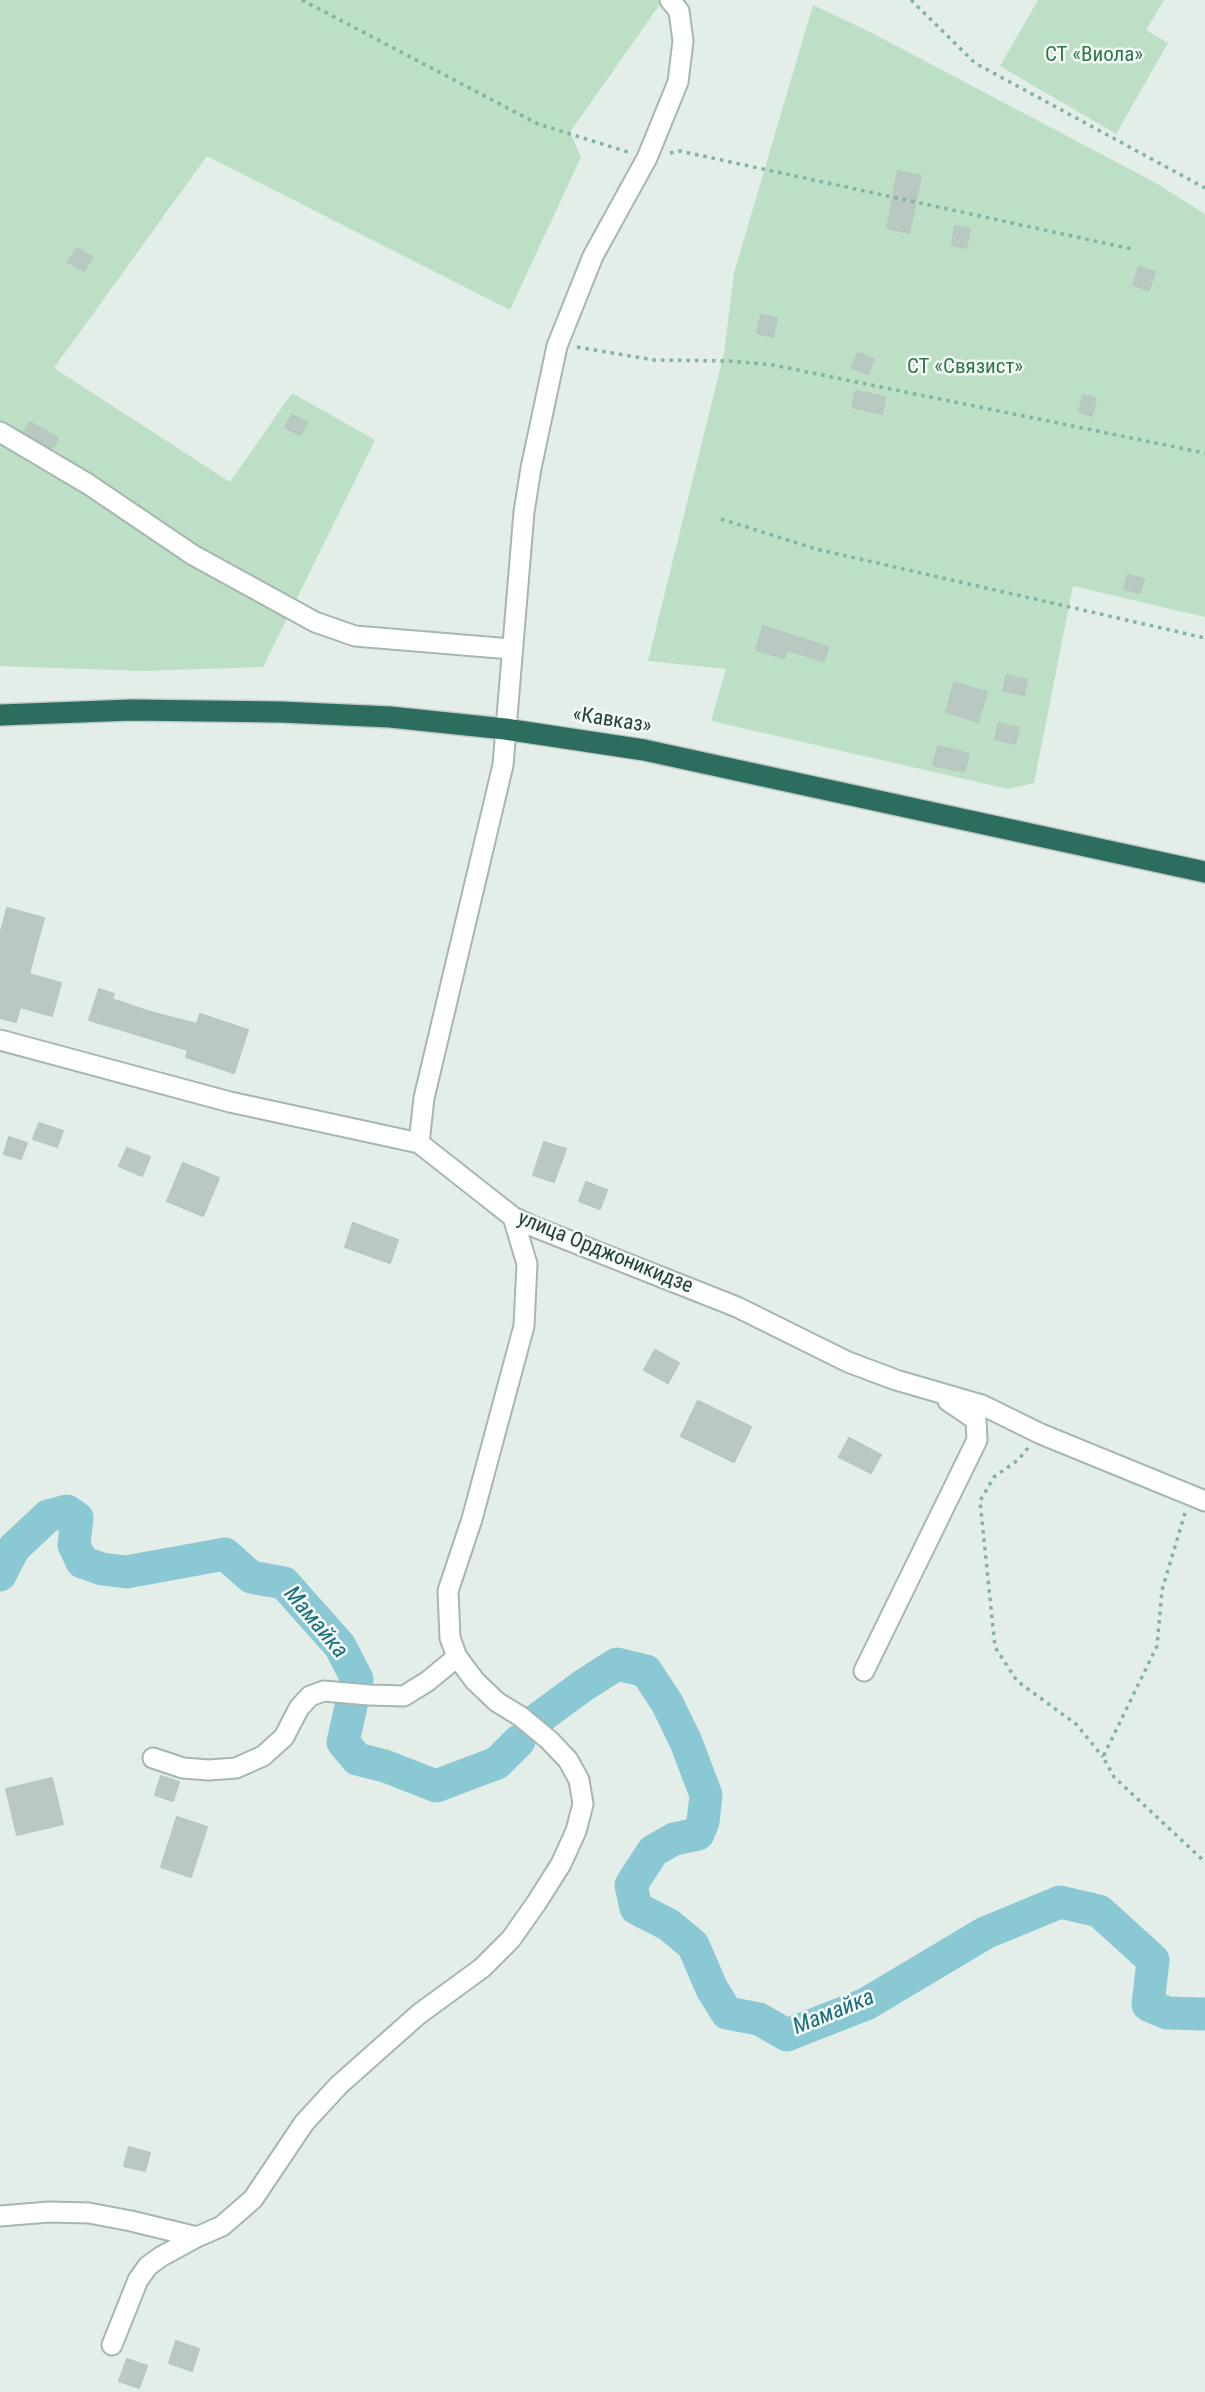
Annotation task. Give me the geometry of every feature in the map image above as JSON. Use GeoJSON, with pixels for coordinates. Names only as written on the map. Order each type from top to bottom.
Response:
{"type":"FeatureCollection","features":[{"type":"Feature","properties":{"kind":"highway","name":"«Кавказ»"},"geometry":{"type":"LineString","coordinates":[[0,715],[132,710],[281,712],[390,717],[505,729],[644,750],[1205,872]]}},
{"type":"Feature","properties":{"kind":"street"},"geometry":{"type":"LineString","coordinates":[[419,1143],[424,1098],[503,765],[511,649],[529,479],[557,346],[593,256],[647,158],[678,82],[683,41],[678,11],[670,0]]}},
{"type":"Feature","properties":{"kind":"street"},"geometry":{"type":"LineString","coordinates":[[0,432],[88,484],[193,555],[315,622],[355,636],[511,649]]}},
{"type":"Feature","properties":{"kind":"street","name":"улица Орджоникидзе"},"geometry":{"type":"LineString","coordinates":[[0,1040],[230,1102],[419,1143],[513,1217],[737,1307],[848,1362],[982,1405],[1041,1434],[1198,1498]]}},
{"type":"Feature","properties":{"kind":"street"},"geometry":{"type":"LineString","coordinates":[[112,2345],[138,2280],[148,2266],[197,2237],[222,2226],[253,2199],[304,2123],[339,2085],[410,2022],[482,1968],[511,1939],[561,1864],[576,1831],[583,1804],[579,1780],[568,1759],[549,1740],[520,1716],[497,1702],[475,1681],[457,1657],[450,1638],[448,1591],[472,1519],[524,1326],[527,1264],[513,1217]]}},
{"type":"Feature","properties":{"kind":"street"},"geometry":{"type":"LineString","coordinates":[[864,1671],[977,1440],[976,1420],[932,1391]]}},
{"type":"Feature","properties":{"kind":"street"},"geometry":{"type":"LineString","coordinates":[[153,1758],[183,1768],[236,1768],[263,1756],[284,1737],[299,1708],[310,1696],[324,1690],[404,1696],[428,1681],[457,1657]]}},
{"type":"Feature","properties":{"kind":"street"},"geometry":{"type":"LineString","coordinates":[[0,2216],[49,2212],[89,2213],[197,2237]]}},
{"type":"Feature","properties":{"kind":"path"},"geometry":{"type":"LineString","coordinates":[[302,0],[538,124],[647,158],[680,151],[1132,248]]}},
{"type":"Feature","properties":{"kind":"path"},"geometry":{"type":"LineString","coordinates":[[911,0],[975,63],[1205,188]]}},
{"type":"Feature","properties":{"kind":"path"},"geometry":{"type":"LineString","coordinates":[[557,346],[594,349],[654,360],[729,361],[773,365],[1205,453]]}},
{"type":"Feature","properties":{"kind":"path"},"geometry":{"type":"LineString","coordinates":[[721,519],[816,549],[1205,638]]}},
{"type":"Feature","properties":{"kind":"path"},"geometry":{"type":"LineString","coordinates":[[1041,1434],[1018,1460],[994,1477],[980,1501],[995,1647],[1017,1681],[1076,1724],[1103,1757],[1114,1777],[1205,1862]]}},
{"type":"Feature","properties":{"kind":"path"},"geometry":{"type":"LineString","coordinates":[[1103,1757],[1157,1646],[1162,1590],[1198,1498]]}},
{"type":"Feature","properties":{"kind":"green space"},"geometry":{"type":"Polygon","coordinates":[[[0,0],[663,0],[570,132],[581,157],[510,310],[207,156],[54,368],[230,482],[292,393],[375,440],[263,667],[142,671],[0,666],[0,0]]]}},
{"type":"Feature","properties":{"kind":"green space","name":"СТ «Виола»"},"geometry":{"type":"Polygon","coordinates":[[[1038,0],[1164,0],[1146,30],[1168,43],[1116,134],[1000,66],[1038,0]]]}},
{"type":"Feature","properties":{"kind":"green space","name":"СТ «Связист»"},"geometry":{"type":"Polygon","coordinates":[[[813,5],[870,32],[1156,183],[1205,214],[1205,617],[1073,586],[1034,783],[1008,789],[711,721],[726,669],[648,661],[724,353],[734,273],[813,5]]]}},
{"type":"Feature","properties":{"kind":"building"},"geometry":{"type":"Polygon","coordinates":[[[898,171],[921,176],[909,233],[887,228],[898,171]]]}},
{"type":"Feature","properties":{"kind":"building"},"geometry":{"type":"Polygon","coordinates":[[[955,226],[970,229],[966,248],[952,245],[955,226]]]}},
{"type":"Feature","properties":{"kind":"building"},"geometry":{"type":"Polygon","coordinates":[[[77,248],[92,257],[84,271],[68,262],[77,248]]]}},
{"type":"Feature","properties":{"kind":"building"},"geometry":{"type":"Polygon","coordinates":[[[1139,267],[1155,272],[1149,290],[1133,285],[1139,267]]]}},
{"type":"Feature","properties":{"kind":"building"},"geometry":{"type":"Polygon","coordinates":[[[761,315],[777,318],[773,337],[757,333],[761,315]]]}},
{"type":"Feature","properties":{"kind":"building"},"geometry":{"type":"Polygon","coordinates":[[[858,353],[874,359],[868,374],[852,368],[858,353]]]}},
{"type":"Feature","properties":{"kind":"building"},"geometry":{"type":"Polygon","coordinates":[[[856,391],[885,397],[882,414],[852,407],[856,391]]]}},
{"type":"Feature","properties":{"kind":"building"},"geometry":{"type":"Polygon","coordinates":[[[1083,395],[1096,399],[1092,416],[1079,412],[1083,395]]]}},
{"type":"Feature","properties":{"kind":"building"},"geometry":{"type":"Polygon","coordinates":[[[292,415],[307,423],[300,435],[285,427],[292,415]]]}},
{"type":"Feature","properties":{"kind":"building"},"geometry":{"type":"Polygon","coordinates":[[[30,422],[58,438],[52,449],[24,432],[30,422]]]}},
{"type":"Feature","properties":{"kind":"building"},"geometry":{"type":"Polygon","coordinates":[[[1128,575],[1144,579],[1140,593],[1124,589],[1128,575]]]}},
{"type":"Feature","properties":{"kind":"building"},"geometry":{"type":"Polygon","coordinates":[[[763,626],[828,647],[824,661],[787,650],[784,658],[756,650],[763,626]]]}},
{"type":"Feature","properties":{"kind":"building"},"geometry":{"type":"Polygon","coordinates":[[[1007,675],[1027,680],[1024,695],[1003,691],[1007,675]]]}},
{"type":"Feature","properties":{"kind":"building"},"geometry":{"type":"Polygon","coordinates":[[[954,683],[987,692],[978,722],[946,712],[954,683]]]}},
{"type":"Feature","properties":{"kind":"building"},"geometry":{"type":"Polygon","coordinates":[[[999,723],[1019,728],[1015,744],[995,739],[999,723]]]}},
{"type":"Feature","properties":{"kind":"building"},"geometry":{"type":"Polygon","coordinates":[[[938,746],[969,754],[964,772],[933,765],[938,746]]]}},
{"type":"Feature","properties":{"kind":"building"},"geometry":{"type":"Polygon","coordinates":[[[7,908],[44,918],[29,974],[61,983],[52,1016],[20,1007],[16,1022],[0,1018],[0,935],[7,908]]]}},
{"type":"Feature","properties":{"kind":"building"},"geometry":{"type":"Polygon","coordinates":[[[99,989],[114,994],[112,999],[150,1012],[197,1024],[200,1014],[248,1030],[234,1073],[186,1057],[188,1050],[89,1020],[99,989]]]}},
{"type":"Feature","properties":{"kind":"building"},"geometry":{"type":"Polygon","coordinates":[[[39,1123],[63,1131],[57,1147],[33,1139],[39,1123]]]}},
{"type":"Feature","properties":{"kind":"building"},"geometry":{"type":"Polygon","coordinates":[[[9,1137],[27,1143],[21,1159],[4,1154],[9,1137]]]}},
{"type":"Feature","properties":{"kind":"building"},"geometry":{"type":"Polygon","coordinates":[[[544,1142],[566,1149],[554,1182],[533,1175],[544,1142]]]}},
{"type":"Feature","properties":{"kind":"building"},"geometry":{"type":"Polygon","coordinates":[[[127,1148],[150,1157],[142,1176],[119,1166],[127,1148]]]}},
{"type":"Feature","properties":{"kind":"building"},"geometry":{"type":"Polygon","coordinates":[[[183,1163],[219,1178],[203,1216],[167,1201],[183,1163]]]}},
{"type":"Feature","properties":{"kind":"building"},"geometry":{"type":"Polygon","coordinates":[[[586,1182],[607,1190],[600,1209],[579,1201],[586,1182]]]}},
{"type":"Feature","properties":{"kind":"building"},"geometry":{"type":"Polygon","coordinates":[[[353,1223],[398,1240],[390,1263],[345,1247],[353,1223]]]}},
{"type":"Feature","properties":{"kind":"building"},"geometry":{"type":"Polygon","coordinates":[[[655,1350],[679,1363],[668,1383],[644,1370],[655,1350]]]}},
{"type":"Feature","properties":{"kind":"building"},"geometry":{"type":"Polygon","coordinates":[[[698,1401],[751,1427],[734,1462],[681,1436],[698,1401]]]}},
{"type":"Feature","properties":{"kind":"building"},"geometry":{"type":"Polygon","coordinates":[[[849,1438],[881,1455],[871,1473],[839,1457],[849,1438]]]}},
{"type":"Feature","properties":{"kind":"building"},"geometry":{"type":"Polygon","coordinates":[[[161,1776],[179,1782],[173,1801],[155,1795],[161,1776]]]}},
{"type":"Feature","properties":{"kind":"building"},"geometry":{"type":"Polygon","coordinates":[[[52,1778],[63,1824],[17,1835],[6,1789],[52,1778]]]}},
{"type":"Feature","properties":{"kind":"building"},"geometry":{"type":"Polygon","coordinates":[[[177,1817],[207,1827],[191,1877],[161,1867],[177,1817]]]}},
{"type":"Feature","properties":{"kind":"building"},"geometry":{"type":"Polygon","coordinates":[[[129,2147],[150,2153],[145,2171],[124,2166],[129,2147]]]}},
{"type":"Feature","properties":{"kind":"building"},"geometry":{"type":"Polygon","coordinates":[[[176,2341],[199,2349],[192,2371],[169,2363],[176,2341]]]}},
{"type":"Feature","properties":{"kind":"building"},"geometry":{"type":"Polygon","coordinates":[[[127,2359],[147,2366],[139,2388],[119,2381],[127,2359]]]}},
{"type":"Feature","properties":{"kind":"waterway","name":"Мамайка"},"geometry":{"type":"LineString","coordinates":[[0,1575],[14,1548],[48,1516],[67,1511],[77,1518],[74,1545],[82,1562],[102,1569],[126,1572],[225,1554],[251,1577],[284,1583],[340,1646],[357,1679],[343,1742],[357,1759],[385,1766],[436,1786],[497,1763],[519,1741]]}},
{"type":"Feature","properties":{"kind":"waterway","name":"Мамайка"},"geometry":{"type":"LineString","coordinates":[[535,1721],[617,1664],[646,1671],[667,1703],[686,1742],[706,1795],[703,1822],[698,1834],[674,1839],[653,1851],[631,1885],[636,1908],[669,1925],[693,1945],[712,1989],[727,2013],[759,2019],[787,2035],[866,2004],[985,1933],[1060,1902],[1099,1911],[1153,1960],[1148,2005],[1167,2013],[1205,2014]]}}]}
